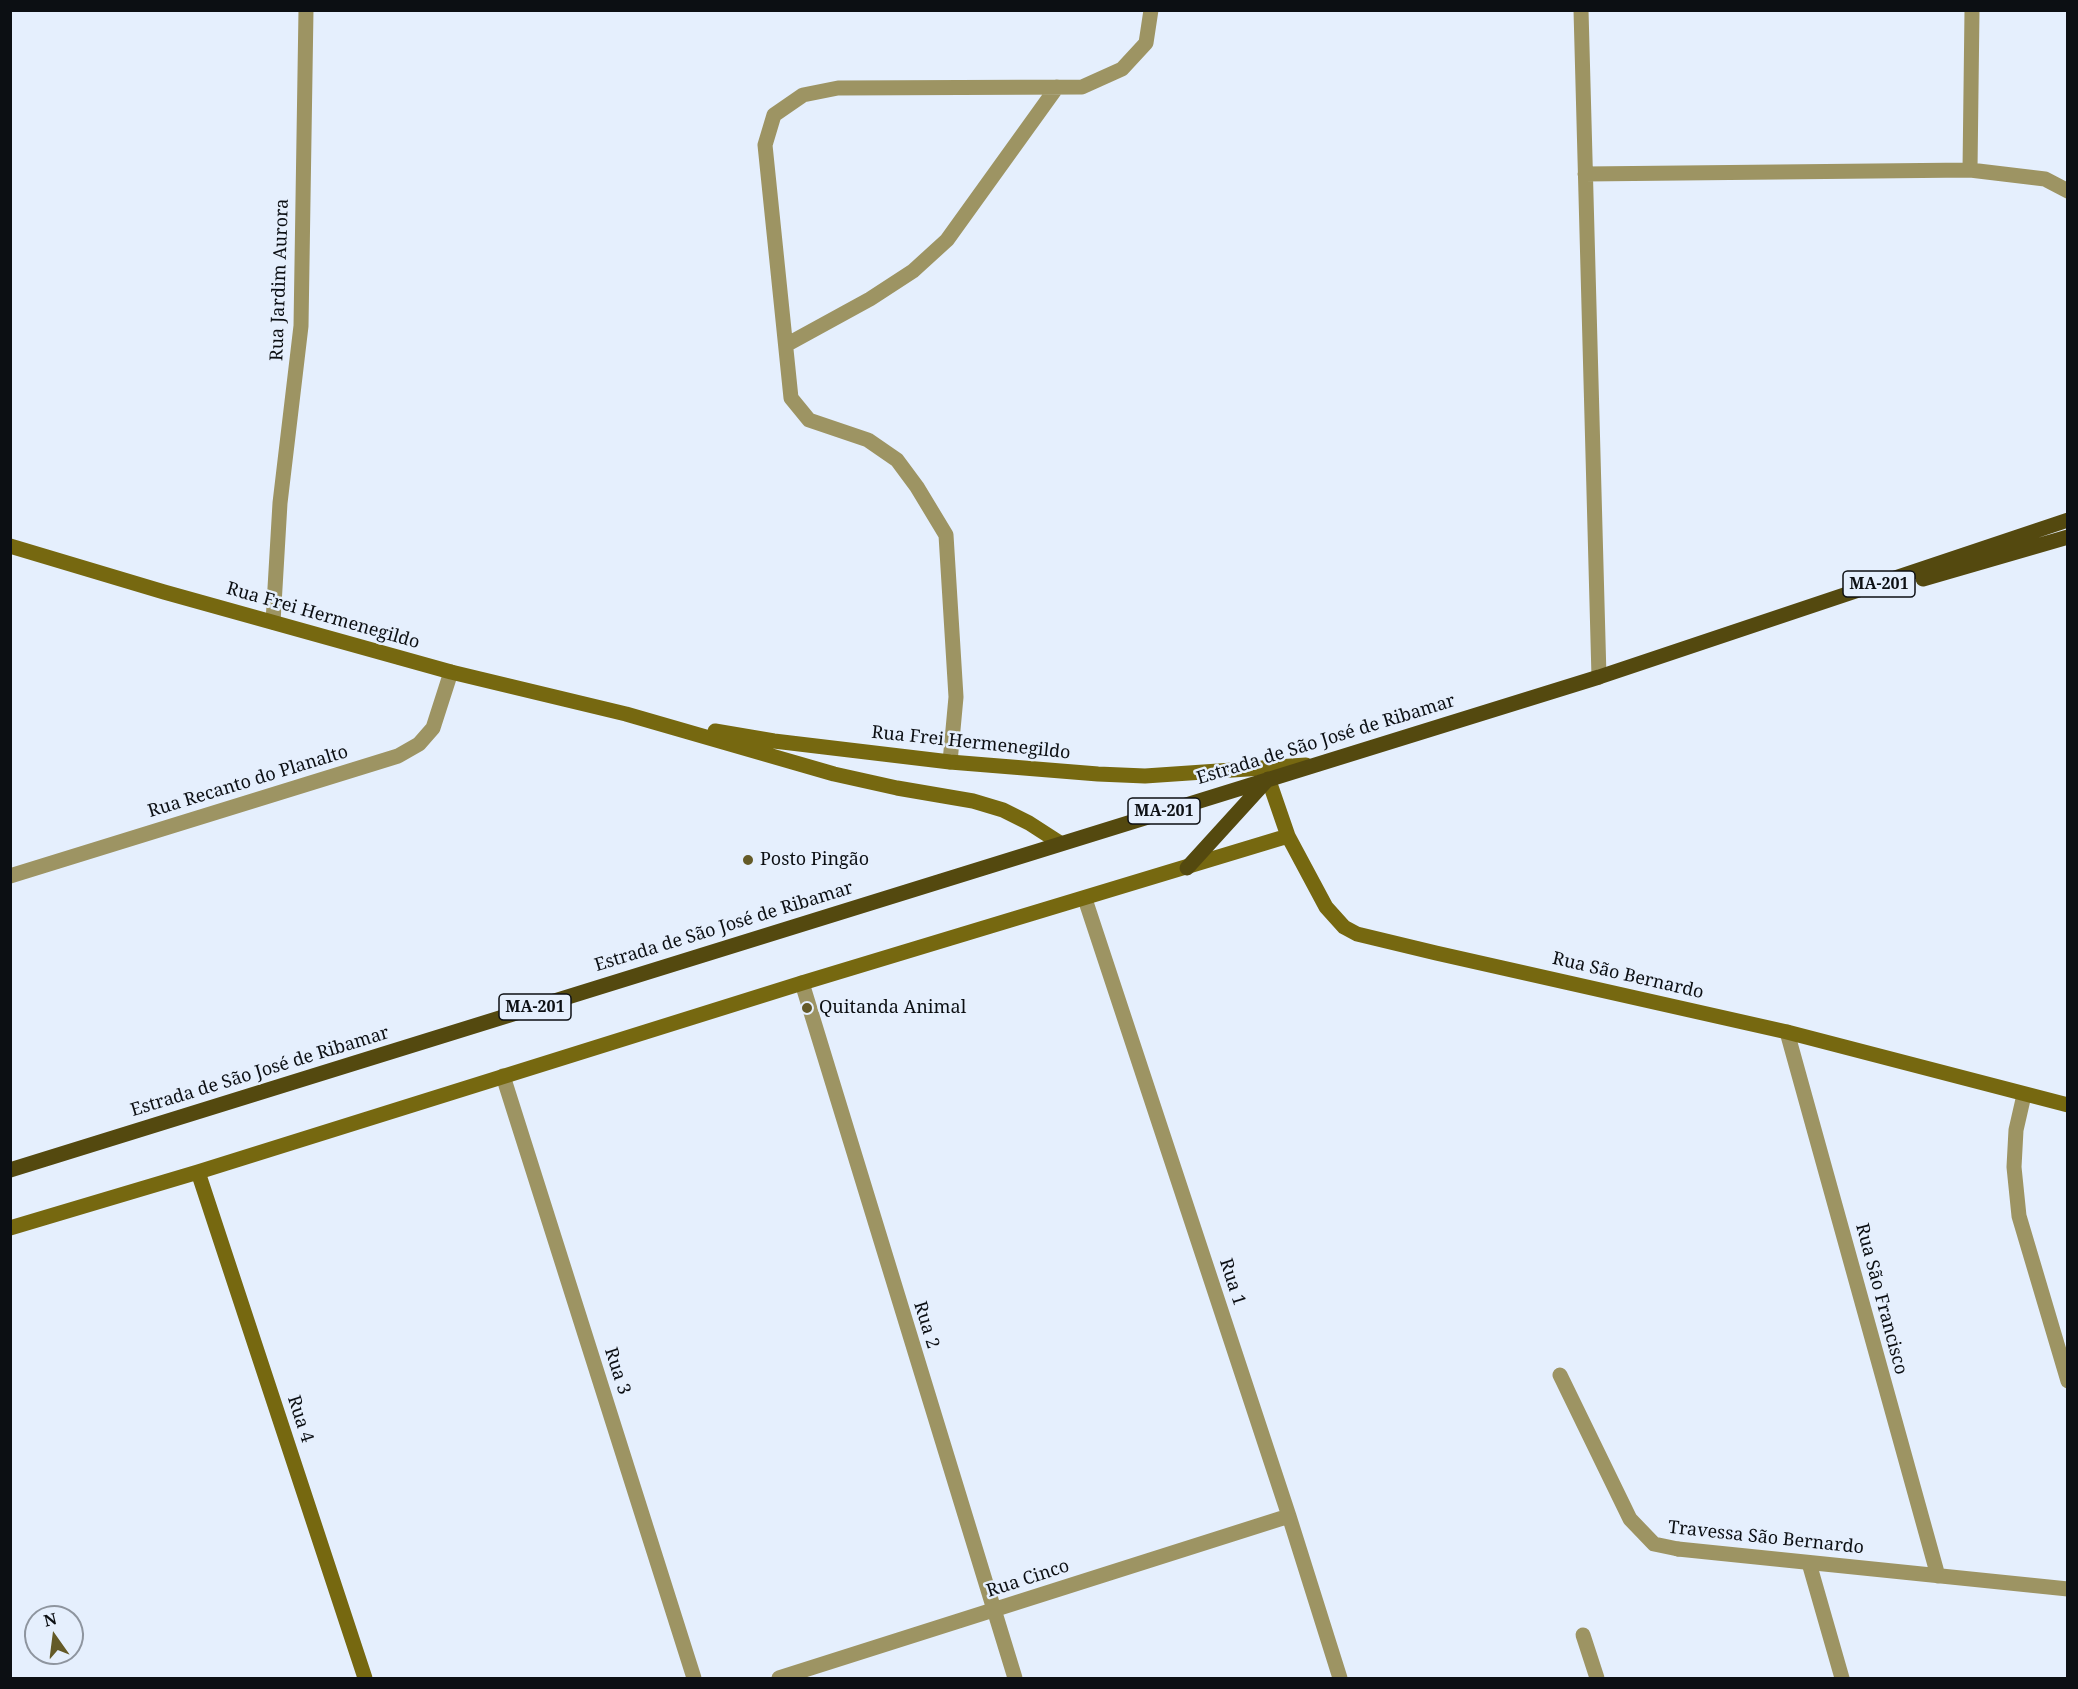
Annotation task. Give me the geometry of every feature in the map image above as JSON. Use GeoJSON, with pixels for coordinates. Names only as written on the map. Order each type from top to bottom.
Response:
{"type":"FeatureCollection","features":[{"type":"Feature","properties":{"kind":"main road","name":"Estrada de São José de Ribamar"},"geometry":{"type":"LineString","coordinates":[[1690,648],[2067,520]]}},
{"type":"Feature","properties":{"kind":"main road","name":"Estrada de São José de Ribamar"},"geometry":{"type":"LineString","coordinates":[[10,1170],[1599,676],[2067,537]]}},
{"type":"Feature","properties":{"kind":"main road"},"geometry":{"type":"LineString","coordinates":[[1187,868],[1268,778]]}},
{"type":"Feature","properties":{"kind":"street","name":"Rua Jardim Aurora"},"geometry":{"type":"LineString","coordinates":[[273,622],[280,502],[301,326],[306,10]]}},
{"type":"Feature","properties":{"kind":"street"},"geometry":{"type":"LineString","coordinates":[[950,762],[956,697],[946,535],[917,487],[897,460],[868,440],[809,420],[791,398],[765,145],[774,115],[803,95],[838,88],[1082,87],[1122,69],[1146,44],[1152,10]]}},
{"type":"Feature","properties":{"kind":"street"},"geometry":{"type":"LineString","coordinates":[[1581,10],[1599,676]]}},
{"type":"Feature","properties":{"kind":"street"},"geometry":{"type":"LineString","coordinates":[[1970,170],[1972,10]]}},
{"type":"Feature","properties":{"kind":"street"},"geometry":{"type":"LineString","coordinates":[[786,345],[879,293],[913,271],[947,240],[1057,87]]}},
{"type":"Feature","properties":{"kind":"street"},"geometry":{"type":"LineString","coordinates":[[1585,174],[1970,170],[2045,179],[2067,191]]}},
{"type":"Feature","properties":{"kind":"street","name":"Rua Frei Hermenegildo"},"geometry":{"type":"LineString","coordinates":[[10,546],[451,672],[627,714],[834,774],[972,801],[1003,810],[1060,843]]}},
{"type":"Feature","properties":{"kind":"street","name":"Rua Recanto do Planalto"},"geometry":{"type":"LineString","coordinates":[[10,876],[398,756],[418,744],[433,728],[451,672]]}},
{"type":"Feature","properties":{"kind":"street","name":"Rua Frei Hermenegildo"},"geometry":{"type":"LineString","coordinates":[[627,714],[774,741],[950,762],[1098,774],[1146,776],[1314,764]]}},
{"type":"Feature","properties":{"kind":"street","name":"Rua São Bernardo"},"geometry":{"type":"LineString","coordinates":[[1268,778],[1288,836],[1326,907],[1344,927],[1357,934],[1787,1032],[2067,1105]]}},
{"type":"Feature","properties":{"kind":"street"},"geometry":{"type":"LineString","coordinates":[[10,1228],[198,1172],[802,983],[1288,836]]}},
{"type":"Feature","properties":{"kind":"street","name":"Rua 1"},"geometry":{"type":"LineString","coordinates":[[1085,899],[1289,1516],[1340,1678]]}},
{"type":"Feature","properties":{"kind":"street","name":"Rua 2"},"geometry":{"type":"LineString","coordinates":[[802,983],[1015,1678]]}},
{"type":"Feature","properties":{"kind":"street","name":"Rua São Francisco"},"geometry":{"type":"LineString","coordinates":[[1787,1032],[1938,1576]]}},
{"type":"Feature","properties":{"kind":"street","name":"Rua 3"},"geometry":{"type":"LineString","coordinates":[[503,1076],[694,1678]]}},
{"type":"Feature","properties":{"kind":"street"},"geometry":{"type":"LineString","coordinates":[[2024,1095],[2016,1130],[2014,1167],[2019,1216],[2067,1381]]}},
{"type":"Feature","properties":{"kind":"street","name":"Rua 4"},"geometry":{"type":"LineString","coordinates":[[198,1172],[365,1678]]}},
{"type":"Feature","properties":{"kind":"street","name":"Travessa São Bernardo"},"geometry":{"type":"LineString","coordinates":[[1560,1375],[1630,1519],[1654,1544],[1678,1549],[2067,1589]]}},
{"type":"Feature","properties":{"kind":"street","name":"Rua Cinco"},"geometry":{"type":"LineString","coordinates":[[779,1678],[1289,1516]]}},
{"type":"Feature","properties":{"kind":"street"},"geometry":{"type":"LineString","coordinates":[[1809,1563],[1842,1678]]}},
{"type":"Feature","properties":{"kind":"street"},"geometry":{"type":"LineString","coordinates":[[1583,1635],[1597,1678]]}},
{"type":"Feature","properties":{"kind":"place","name":"Posto Pingão"},"geometry":{"type":"Point","coordinates":[748,860]}},
{"type":"Feature","properties":{"kind":"place","name":"Quitanda Animal"},"geometry":{"type":"Point","coordinates":[807,1008]}}]}
